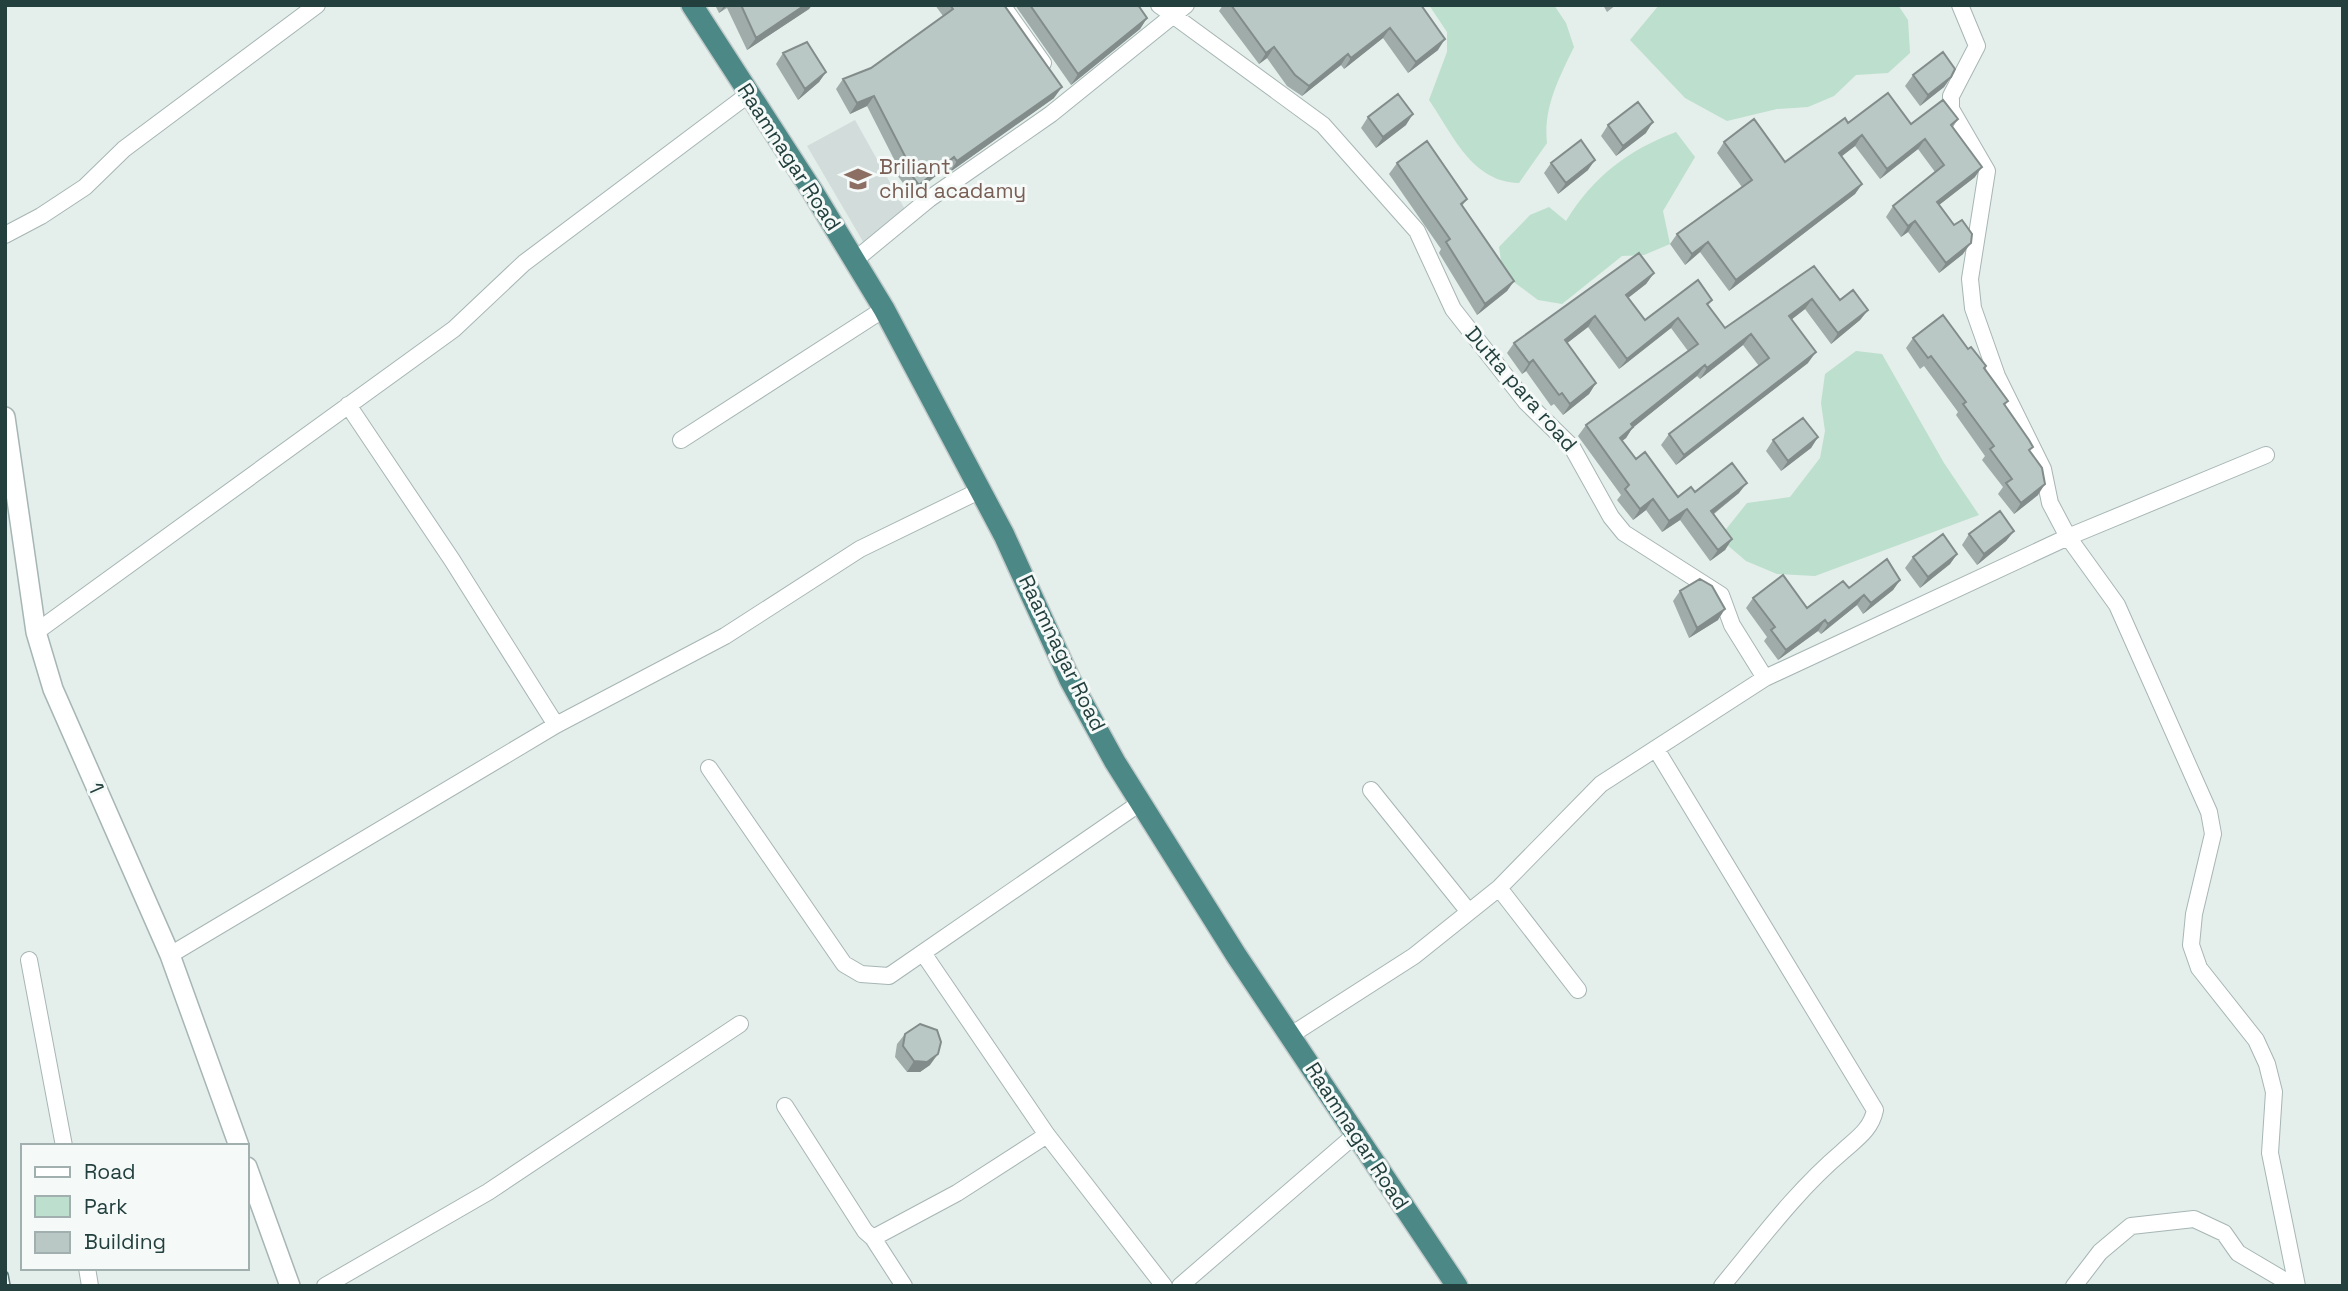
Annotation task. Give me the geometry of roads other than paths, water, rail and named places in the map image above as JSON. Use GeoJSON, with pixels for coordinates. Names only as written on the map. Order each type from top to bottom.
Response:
{"type":"FeatureCollection","features":[{"type":"Feature","properties":{"kind":"highway","name":"Raamnagar Road"},"geometry":{"type":"LineString","coordinates":[[692,5],[884,309],[1031,589],[1070,680],[1140,803],[1354,1135],[1457,1286]]}},
{"type":"Feature","properties":{"kind":"street"},"geometry":{"type":"LineString","coordinates":[[5,235],[41,216],[85,187],[124,149],[317,5]]}},
{"type":"Feature","properties":{"kind":"street"},"geometry":{"type":"LineString","coordinates":[[1002,5],[1028,39],[1052,79],[1069,99]]}},
{"type":"Feature","properties":{"kind":"street","name":"Dutta para road"},"geometry":{"type":"LineString","coordinates":[[1159,5],[1323,125],[1417,231],[1453,309],[1526,401],[1572,447],[1611,517],[1624,533],[1721,595],[1732,625],[1765,678]]}},
{"type":"Feature","properties":{"kind":"street"},"geometry":{"type":"LineString","coordinates":[[855,260],[929,199],[1069,99],[1186,5]]}},
{"type":"Feature","properties":{"kind":"street"},"geometry":{"type":"LineString","coordinates":[[1960,5],[1977,46],[1951,96],[1951,109],[1987,171],[1970,279],[1973,308],[1997,376],[2033,443],[2043,468],[2050,503],[2068,537],[2116,605],[2213,824],[2194,914],[2191,945],[2199,968],[2256,1040],[2267,1063],[2274,1092],[2270,1153],[2295,1286]]}},
{"type":"Feature","properties":{"kind":"street"},"geometry":{"type":"LineString","coordinates":[[36,632],[454,329],[524,263],[749,94]]}},
{"type":"Feature","properties":{"kind":"street"},"geometry":{"type":"LineString","coordinates":[[681,440],[884,309]]}},
{"type":"Feature","properties":{"kind":"street"},"geometry":{"type":"LineString","coordinates":[[348,405],[556,725]]}},
{"type":"Feature","properties":{"kind":"street","name":"1"},"geometry":{"type":"LineString","coordinates":[[5,417],[36,632],[53,689],[170,955],[238,1144]]}},
{"type":"Feature","properties":{"kind":"street"},"geometry":{"type":"LineString","coordinates":[[1291,1035],[1414,956],[1499,888],[1585,798],[1765,678],[2068,537],[2266,455]]}},
{"type":"Feature","properties":{"kind":"street"},"geometry":{"type":"LineString","coordinates":[[170,955],[556,725],[725,636],[860,549],[981,490]]}},
{"type":"Feature","properties":{"kind":"street"},"geometry":{"type":"LineString","coordinates":[[1656,750],[1875,1110],[1867,1128],[1810,1179],[1723,1286]]}},
{"type":"Feature","properties":{"kind":"street"},"geometry":{"type":"LineString","coordinates":[[709,768],[844,964],[861,974],[888,976],[1140,803]]}},
{"type":"Feature","properties":{"kind":"street"},"geometry":{"type":"LineString","coordinates":[[1370,790],[1469,912]]}},
{"type":"Feature","properties":{"kind":"street"},"geometry":{"type":"LineString","coordinates":[[1499,888],[1578,990]]}},
{"type":"Feature","properties":{"kind":"street"},"geometry":{"type":"LineString","coordinates":[[923,953],[1047,1135],[1164,1286]]}},
{"type":"Feature","properties":{"kind":"street"},"geometry":{"type":"LineString","coordinates":[[29,960],[64,1144]]}},
{"type":"Feature","properties":{"kind":"street"},"geometry":{"type":"LineString","coordinates":[[325,1286],[488,1192],[740,1024]]}},
{"type":"Feature","properties":{"kind":"street"},"geometry":{"type":"LineString","coordinates":[[785,1106],[865,1231],[873,1238],[904,1286]]}},
{"type":"Feature","properties":{"kind":"street"},"geometry":{"type":"LineString","coordinates":[[873,1238],[957,1193],[1047,1135]]}},
{"type":"Feature","properties":{"kind":"street"},"geometry":{"type":"LineString","coordinates":[[1180,1286],[1354,1135]]}},
{"type":"Feature","properties":{"kind":"street"},"geometry":{"type":"LineString","coordinates":[[248,1170],[290,1286]]}},
{"type":"Feature","properties":{"kind":"street"},"geometry":{"type":"LineString","coordinates":[[2074,1286],[2100,1252],[2131,1226],[2194,1219],[2224,1233],[2238,1253],[2295,1286]]}},
{"type":"Feature","properties":{"kind":"railway"},"geometry":{"type":"LineString","coordinates":[[5,1275],[7,1286]]}},
{"type":"Feature","properties":{"kind":"place","name":"Briliant child acadamy"},"geometry":{"type":"Point","coordinates":[858,179]}}]}
